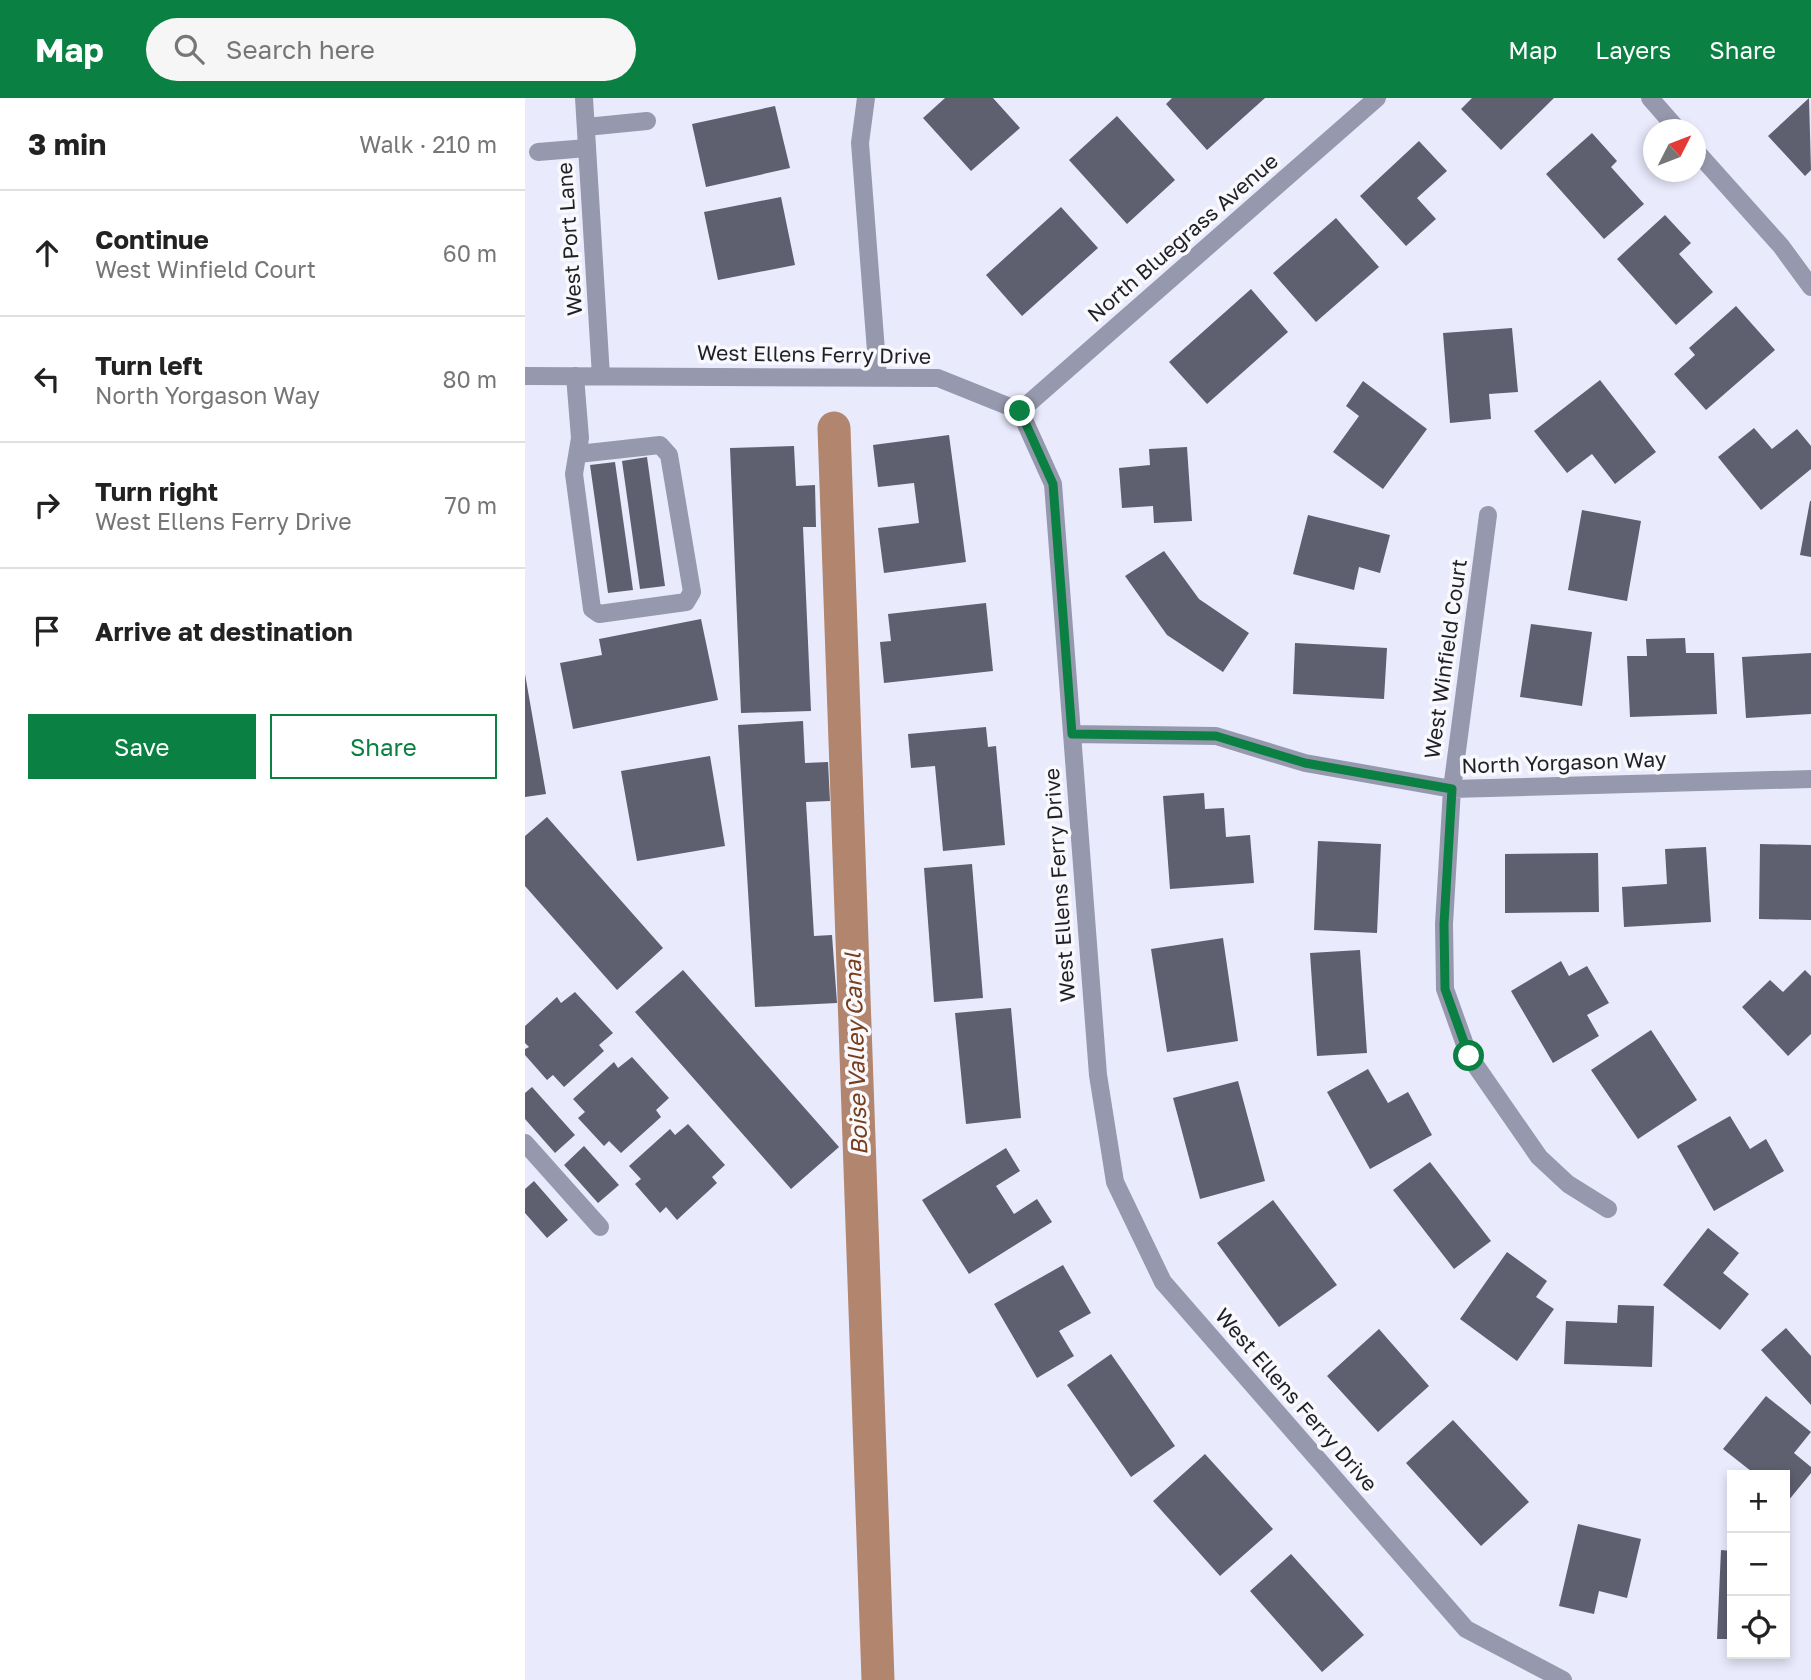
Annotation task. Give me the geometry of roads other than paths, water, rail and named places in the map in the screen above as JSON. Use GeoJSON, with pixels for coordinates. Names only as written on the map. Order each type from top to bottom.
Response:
{"type":"FeatureCollection","features":[{"type":"Feature","properties":{"kind":"street","name":"West Port Lane"},"geometry":{"type":"LineString","coordinates":[[584,98],[601,376]]}},
{"type":"Feature","properties":{"kind":"street"},"geometry":{"type":"LineString","coordinates":[[866,98],[860,143],[878,377]]}},
{"type":"Feature","properties":{"kind":"street","name":"North Bluegrass Avenue"},"geometry":{"type":"LineString","coordinates":[[1020,411],[1377,98]]}},
{"type":"Feature","properties":{"kind":"street"},"geometry":{"type":"LineString","coordinates":[[1650,98],[1668,119]]}},
{"type":"Feature","properties":{"kind":"street"},"geometry":{"type":"LineString","coordinates":[[586,127],[647,121]]}},
{"type":"Feature","properties":{"kind":"street"},"geometry":{"type":"LineString","coordinates":[[538,152],[587,148]]}},
{"type":"Feature","properties":{"kind":"street"},"geometry":{"type":"LineString","coordinates":[[1706,161],[1781,246],[1811,287]]}},
{"type":"Feature","properties":{"kind":"street","name":"West Ellens Ferry Drive"},"geometry":{"type":"LineString","coordinates":[[525,376],[938,378],[1020,411],[1053,484],[1098,1075],[1115,1182],[1163,1282],[1466,1629],[1563,1680]]}},
{"type":"Feature","properties":{"kind":"street"},"geometry":{"type":"LineString","coordinates":[[575,376],[580,438],[574,474],[592,608],[599,614],[686,602],[692,592],[669,455],[660,445],[578,454]]}},
{"type":"Feature","properties":{"kind":"street","name":"West Winfield Court"},"geometry":{"type":"LineString","coordinates":[[1488,515],[1452,789],[1444,924],[1445,989],[1469,1056],[1539,1157],[1568,1184],[1608,1209]]}},
{"type":"Feature","properties":{"kind":"street","name":"North Yorgason Way"},"geometry":{"type":"LineString","coordinates":[[1072,734],[1216,736],[1305,763],[1452,789],[1811,779]]}},
{"type":"Feature","properties":{"kind":"street"},"geometry":{"type":"LineString","coordinates":[[525,1143],[600,1227]]}},
{"type":"Feature","properties":{"kind":"waterway","name":"Boise Valley Canal"},"geometry":{"type":"LineString","coordinates":[[834,428],[878,1680]]}}]}
